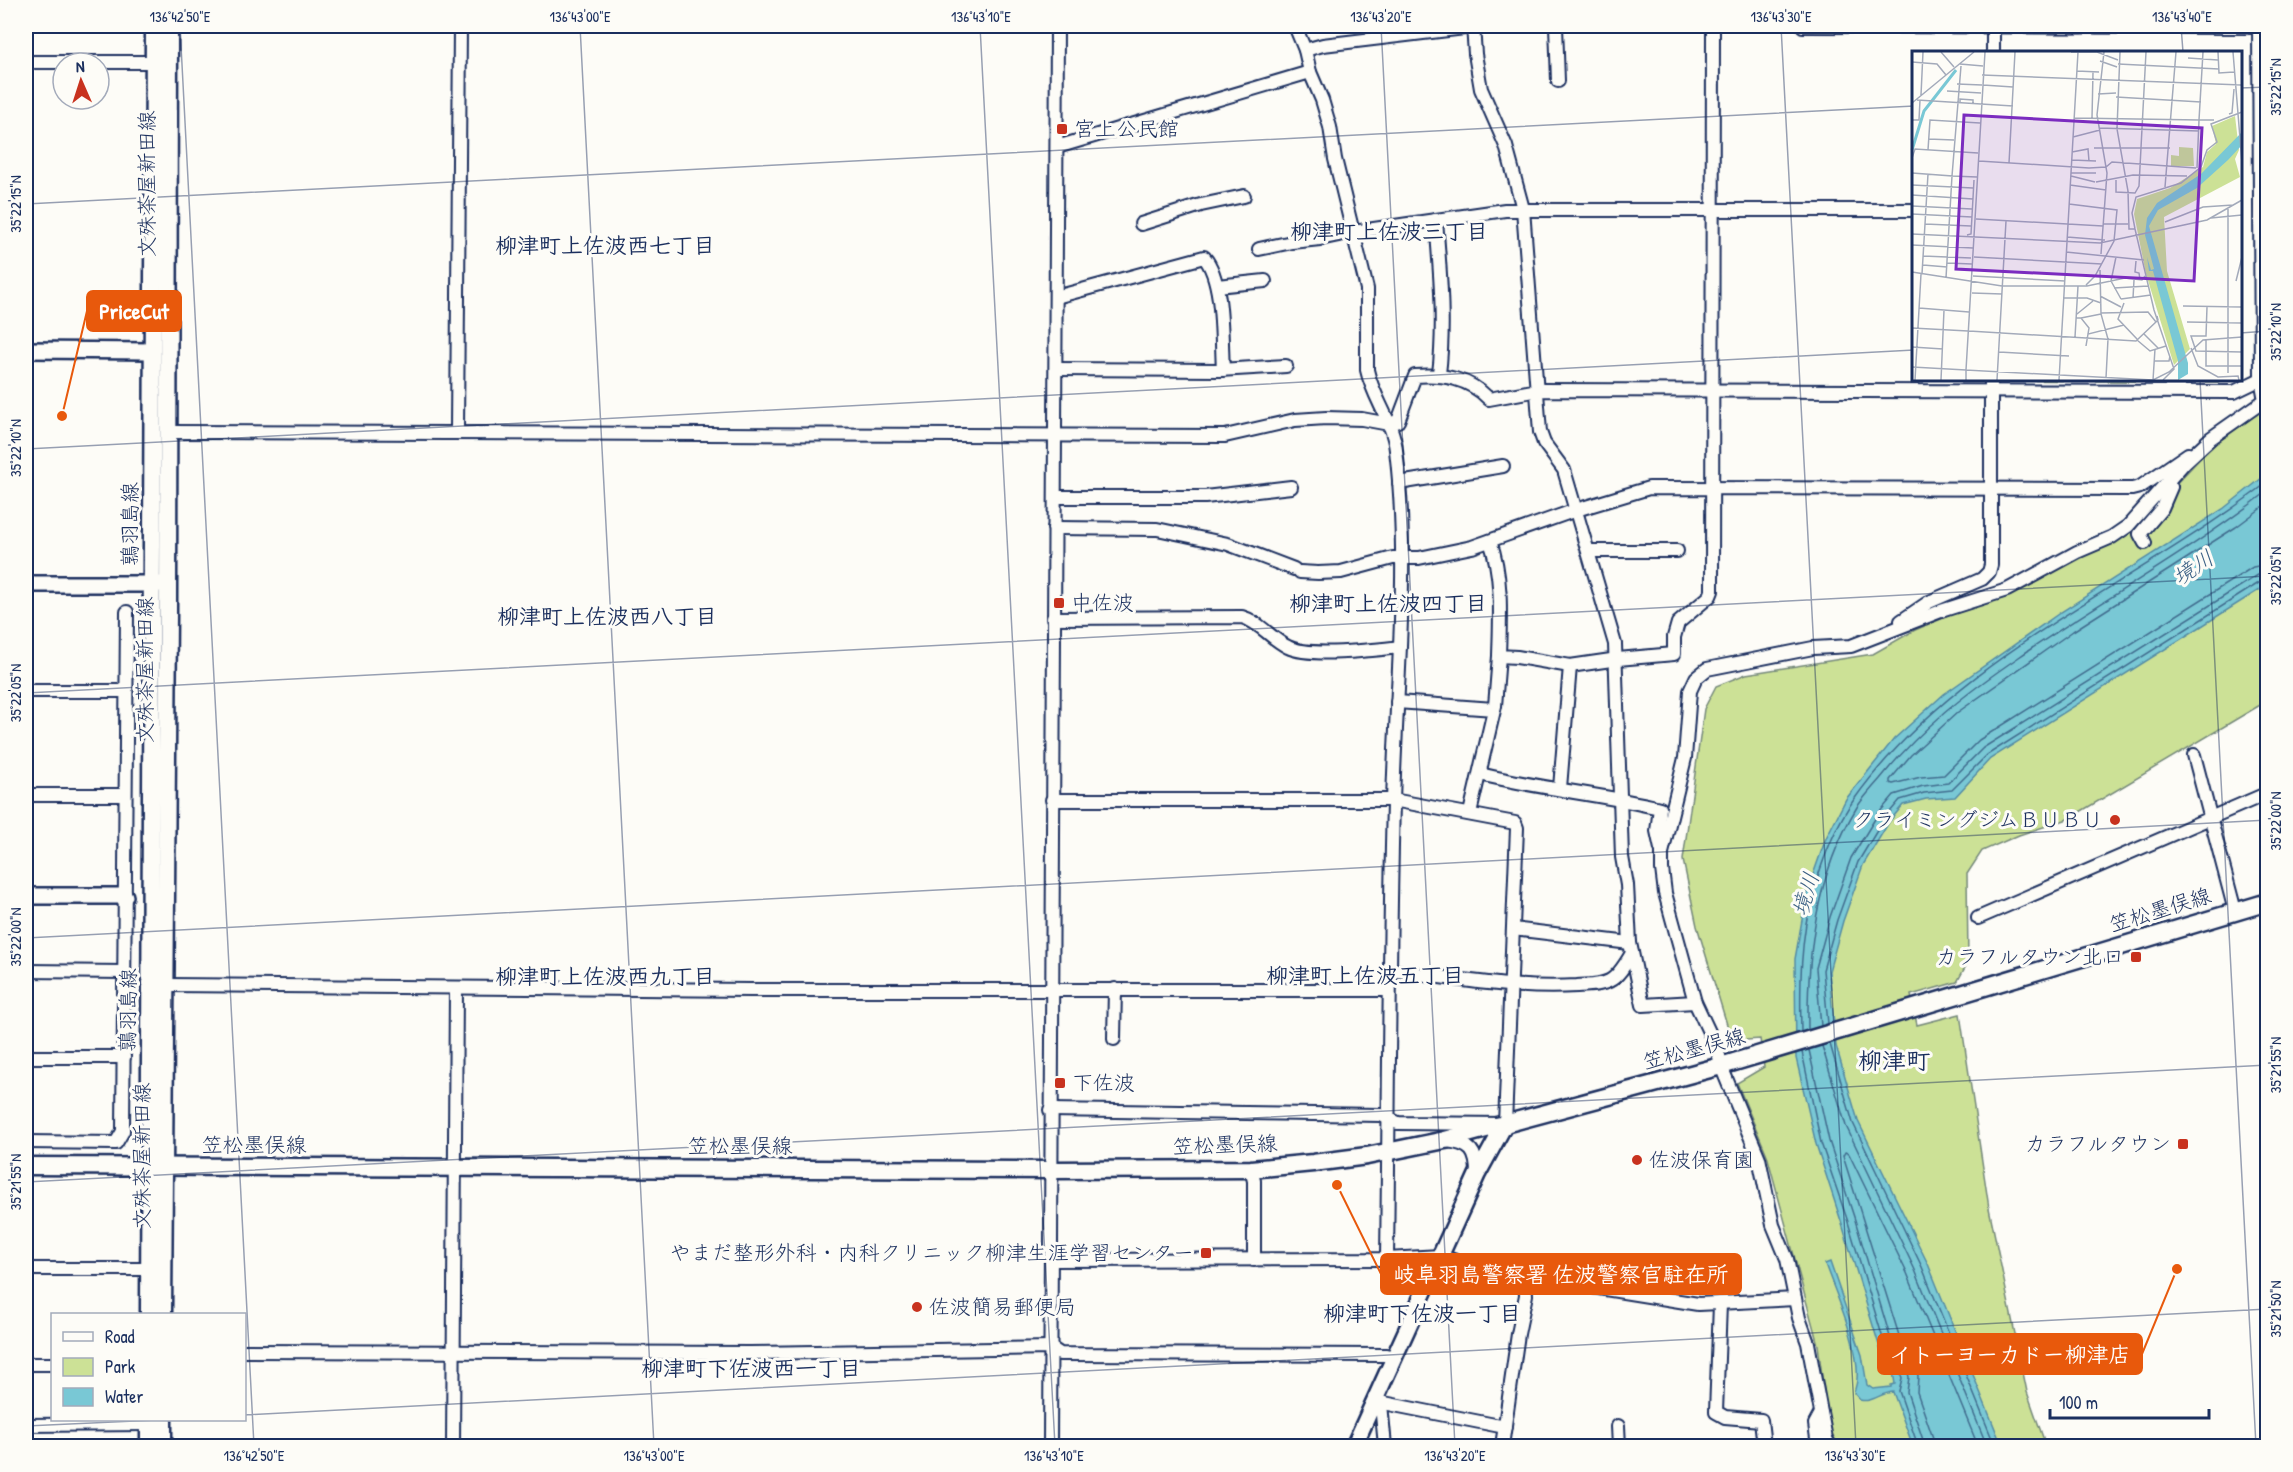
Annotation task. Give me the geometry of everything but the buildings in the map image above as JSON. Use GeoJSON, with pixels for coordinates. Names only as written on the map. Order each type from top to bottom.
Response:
{"type":"FeatureCollection","features":[{"type":"Feature","properties":{"kind":"main road","name":"鶉羽島線"},"geometry":{"type":"LineString","coordinates":[[154,26],[152,351],[160,584],[157,1167]]}},
{"type":"Feature","properties":{"kind":"main road","name":"文殊茶屋新田線"},"geometry":{"type":"LineString","coordinates":[[164,1313],[157,1167],[165,985],[160,584],[168,432],[169,26]]}},
{"type":"Feature","properties":{"kind":"main road","name":"笠松墨俣線"},"geometry":{"type":"LineString","coordinates":[[26,1166],[1051,1170],[1251,1169],[1313,1163],[1388,1152],[1445,1140],[1721,1066],[2268,902]]}},
{"type":"Feature","properties":{"kind":"main road"},"geometry":{"type":"LineString","coordinates":[[149,1313],[149,1269],[157,1167]]}},
{"type":"Feature","properties":{"kind":"main road"},"geometry":{"type":"LineString","coordinates":[[149,1446],[154,1421]]}},
{"type":"Feature","properties":{"kind":"main road"},"geometry":{"type":"LineString","coordinates":[[154,1421],[164,1446]]}},
{"type":"Feature","properties":{"kind":"street"},"geometry":{"type":"LineString","coordinates":[[457,432],[459,26]]}},
{"type":"Feature","properties":{"kind":"street"},"geometry":{"type":"LineString","coordinates":[[1050,1446],[1057,26]]}},
{"type":"Feature","properties":{"kind":"street"},"geometry":{"type":"LineString","coordinates":[[1295,26],[1330,127],[1367,289],[1367,370],[1396,447],[1399,483],[1403,558],[1389,970],[1387,1260]]}},
{"type":"Feature","properties":{"kind":"street"},"geometry":{"type":"LineString","coordinates":[[1305,50],[1323,45],[1473,26],[1514,26]]}},
{"type":"Feature","properties":{"kind":"street"},"geometry":{"type":"LineString","coordinates":[[1473,26],[1481,89],[1506,146],[1523,209],[1540,432],[1544,443],[1564,470],[1616,644],[1622,857],[1627,885],[1631,948],[1643,1005],[1695,1002]]}},
{"type":"Feature","properties":{"kind":"street"},"geometry":{"type":"LineString","coordinates":[[1557,26],[1558,81]]}},
{"type":"Feature","properties":{"kind":"street"},"geometry":{"type":"LineString","coordinates":[[1499,656],[1570,666],[1674,654],[1674,637],[1678,623],[1710,596],[1713,26]]}},
{"type":"Feature","properties":{"kind":"street"},"geometry":{"type":"LineString","coordinates":[[1662,853],[1685,758],[1690,691],[1696,678],[1707,669],[1813,648],[1851,646],[1897,627],[2007,590],[2078,552],[2112,537],[2128,526],[2211,438],[2266,399],[2261,379],[2259,26],[1803,26]]}},
{"type":"Feature","properties":{"kind":"street"},"geometry":{"type":"LineString","coordinates":[[1993,26],[1993,51]]}},
{"type":"Feature","properties":{"kind":"street"},"geometry":{"type":"LineString","coordinates":[[26,62],[155,62]]}},
{"type":"Feature","properties":{"kind":"street"},"geometry":{"type":"LineString","coordinates":[[1057,147],[1310,72]]}},
{"type":"Feature","properties":{"kind":"street"},"geometry":{"type":"LineString","coordinates":[[1141,224],[1201,205],[1244,196]]}},
{"type":"Feature","properties":{"kind":"street"},"geometry":{"type":"LineString","coordinates":[[1259,249],[1353,232],[1505,210],[1912,210]]}},
{"type":"Feature","properties":{"kind":"street"},"geometry":{"type":"LineString","coordinates":[[1436,220],[1442,288],[1442,354],[1439,375]]}},
{"type":"Feature","properties":{"kind":"street"},"geometry":{"type":"LineString","coordinates":[[1056,297],[1204,257],[1209,262],[1217,286],[1223,370]]}},
{"type":"Feature","properties":{"kind":"street"},"geometry":{"type":"LineString","coordinates":[[1217,286],[1265,281]]}},
{"type":"Feature","properties":{"kind":"street"},"geometry":{"type":"LineString","coordinates":[[26,350],[152,351]]}},
{"type":"Feature","properties":{"kind":"street"},"geometry":{"type":"LineString","coordinates":[[1056,369],[1223,370],[1286,366]]}},
{"type":"Feature","properties":{"kind":"street"},"geometry":{"type":"LineString","coordinates":[[168,432],[1225,436],[1295,420],[1362,418],[1389,424],[1398,421],[1415,376],[1439,375],[1477,386],[1489,399],[1538,390],[1712,391],[1991,385],[2234,392],[2261,379]]}},
{"type":"Feature","properties":{"kind":"street"},"geometry":{"type":"LineString","coordinates":[[1897,627],[1903,619],[1929,602],[1982,579],[1989,572],[1991,565],[1991,385]]}},
{"type":"Feature","properties":{"kind":"street"},"geometry":{"type":"LineString","coordinates":[[1054,528],[1157,529],[1228,544],[1297,570],[1318,573],[1341,572],[1393,558],[1429,555],[1490,541],[1576,510],[1649,488],[2132,489],[2140,487],[2186,454],[2195,453]]}},
{"type":"Feature","properties":{"kind":"street"},"geometry":{"type":"LineString","coordinates":[[1399,483],[1503,466]]}},
{"type":"Feature","properties":{"kind":"street"},"geometry":{"type":"LineString","coordinates":[[2145,543],[2140,534],[2162,508],[2171,488],[2169,483]]}},
{"type":"Feature","properties":{"kind":"street"},"geometry":{"type":"LineString","coordinates":[[1055,497],[1205,497],[1291,487]]}},
{"type":"Feature","properties":{"kind":"street"},"geometry":{"type":"LineString","coordinates":[[1470,813],[1494,709],[1499,656],[1500,610],[1496,556],[1490,541]]}},
{"type":"Feature","properties":{"kind":"street"},"geometry":{"type":"LineString","coordinates":[[1589,551],[1677,550]]}},
{"type":"Feature","properties":{"kind":"street"},"geometry":{"type":"LineString","coordinates":[[26,584],[160,584]]}},
{"type":"Feature","properties":{"kind":"street"},"geometry":{"type":"LineString","coordinates":[[26,1142],[116,1143],[123,1131],[128,612]]}},
{"type":"Feature","properties":{"kind":"street"},"geometry":{"type":"LineString","coordinates":[[1053,618],[1242,617],[1251,620],[1286,646],[1296,650],[1347,652],[1400,647]]}},
{"type":"Feature","properties":{"kind":"street"},"geometry":{"type":"LineString","coordinates":[[1560,788],[1570,666]]}},
{"type":"Feature","properties":{"kind":"street"},"geometry":{"type":"LineString","coordinates":[[26,691],[126,691]]}},
{"type":"Feature","properties":{"kind":"street"},"geometry":{"type":"LineString","coordinates":[[1397,702],[1494,709]]}},
{"type":"Feature","properties":{"kind":"street"},"geometry":{"type":"LineString","coordinates":[[2194,755],[2235,911]]}},
{"type":"Feature","properties":{"kind":"street"},"geometry":{"type":"LineString","coordinates":[[1480,774],[1520,784],[1560,788],[1660,808],[1657,831],[1662,853],[1665,893],[1695,1002],[1718,1051],[1721,1066],[1759,1158],[1773,1225],[1787,1259],[1795,1299],[1808,1343],[1826,1439],[1830,1446]]}},
{"type":"Feature","properties":{"kind":"street"},"geometry":{"type":"LineString","coordinates":[[1978,918],[2268,793]]}},
{"type":"Feature","properties":{"kind":"street"},"geometry":{"type":"LineString","coordinates":[[26,795],[125,795]]}},
{"type":"Feature","properties":{"kind":"street"},"geometry":{"type":"LineString","coordinates":[[1052,800],[1393,800],[1515,823],[1517,828],[1504,1124],[1476,1175],[1394,1357],[1377,1403],[1353,1446]]}},
{"type":"Feature","properties":{"kind":"street"},"geometry":{"type":"LineString","coordinates":[[26,896],[125,896]]}},
{"type":"Feature","properties":{"kind":"street"},"geometry":{"type":"LineString","coordinates":[[1513,929],[1631,948]]}},
{"type":"Feature","properties":{"kind":"street"},"geometry":{"type":"LineString","coordinates":[[1389,970],[1511,986],[1598,985],[1611,981],[1621,970],[1631,948]]}},
{"type":"Feature","properties":{"kind":"street"},"geometry":{"type":"LineString","coordinates":[[26,971],[125,972]]}},
{"type":"Feature","properties":{"kind":"street"},"geometry":{"type":"LineString","coordinates":[[165,985],[456,988],[1389,990]]}},
{"type":"Feature","properties":{"kind":"street"},"geometry":{"type":"LineString","coordinates":[[453,1446],[456,988]]}},
{"type":"Feature","properties":{"kind":"street"},"geometry":{"type":"LineString","coordinates":[[1114,989],[1114,1039]]}},
{"type":"Feature","properties":{"kind":"street"},"geometry":{"type":"LineString","coordinates":[[26,1058],[124,1057]]}},
{"type":"Feature","properties":{"kind":"street"},"geometry":{"type":"LineString","coordinates":[[1050,1110],[1381,1115],[1398,1123],[1504,1124]]}},
{"type":"Feature","properties":{"kind":"street"},"geometry":{"type":"LineString","coordinates":[[1445,1140],[1462,1143],[1472,1151],[1477,1158],[1476,1175]]}},
{"type":"Feature","properties":{"kind":"street"},"geometry":{"type":"LineString","coordinates":[[1251,1169],[1254,1181],[1254,1260]]}},
{"type":"Feature","properties":{"kind":"street"},"geometry":{"type":"LineString","coordinates":[[1051,1260],[1387,1260],[1440,1256],[1481,1269],[1698,1304],[1795,1299]]}},
{"type":"Feature","properties":{"kind":"street"},"geometry":{"type":"LineString","coordinates":[[26,1269],[149,1269]]}},
{"type":"Feature","properties":{"kind":"street"},"geometry":{"type":"LineString","coordinates":[[1502,1446],[1526,1295],[1525,1276]]}},
{"type":"Feature","properties":{"kind":"street"},"geometry":{"type":"LineString","coordinates":[[1720,1304],[1716,1412],[1725,1416],[1761,1420],[1764,1446]]}},
{"type":"Feature","properties":{"kind":"street"},"geometry":{"type":"LineString","coordinates":[[246,1351],[750,1353],[1051,1348],[1060,1353],[1394,1357]]}},
{"type":"Feature","properties":{"kind":"street"},"geometry":{"type":"LineString","coordinates":[[26,1364],[51,1364]]}},
{"type":"Feature","properties":{"kind":"street"},"geometry":{"type":"LineString","coordinates":[[1377,1403],[1505,1427]]}},
{"type":"Feature","properties":{"kind":"street"},"geometry":{"type":"LineString","coordinates":[[1377,1403],[1385,1446]]}},
{"type":"Feature","properties":{"kind":"street"},"geometry":{"type":"LineString","coordinates":[[1818,1446],[1815,1424],[1822,1412]]}},
{"type":"Feature","properties":{"kind":"street"},"geometry":{"type":"LineString","coordinates":[[26,1425],[154,1421]]}},
{"type":"Feature","properties":{"kind":"street"},"geometry":{"type":"LineString","coordinates":[[1618,1426],[1619,1446]]}},
{"type":"Feature","properties":{"kind":"green space"},"geometry":{"type":"Polygon","coordinates":[[[2114,381],[2219,381],[2218,382],[2114,381]]]}},
{"type":"Feature","properties":{"kind":"green space"},"geometry":{"type":"Polygon","coordinates":[[[2267,407],[2267,701],[2068,819],[2019,835],[1982,851],[1967,874],[1968,962],[1957,982],[1911,995],[1917,1025],[1960,1014],[1989,1208],[2027,1392],[2046,1446],[1839,1446],[1829,1429],[1818,1345],[1767,1155],[1737,1083],[1764,1067],[1760,1039],[1732,1041],[1697,926],[1683,860],[1704,709],[1716,686],[1746,674],[1873,654],[1915,630],[1979,603],[2013,593],[2130,532],[2212,446],[2267,407]]]}},
{"type":"Feature","properties":{"kind":"water","name":"境川"},"geometry":{"type":"Polygon","coordinates":[[[2267,474],[2267,585],[1990,759],[1955,797],[1926,799],[1903,805],[1889,822],[1863,865],[1843,921],[1829,971],[1836,1046],[1858,1121],[1928,1264],[2002,1446],[1913,1446],[1893,1392],[1864,1401],[1854,1393],[1857,1379],[1855,1352],[1825,1264],[1830,1262],[1862,1355],[1867,1385],[1873,1389],[1891,1387],[1895,1384],[1892,1366],[1885,1364],[1816,1144],[1796,1058],[1795,959],[1807,892],[1826,838],[1846,799],[1894,739],[1944,694],[2061,612],[2223,509],[2267,474]]]}},
{"type":"Feature","properties":{"kind":"place","name":"宮上公民館"},"geometry":{"type":"Point","coordinates":[1062,129]}},
{"type":"Feature","properties":{"kind":"place","name":"PriceCut"},"geometry":{"type":"Point","coordinates":[62,416]}},
{"type":"Feature","properties":{"kind":"place","name":"中佐波"},"geometry":{"type":"Point","coordinates":[1059,603]}},
{"type":"Feature","properties":{"kind":"place","name":"クライミングジムＢＵＢＵ"},"geometry":{"type":"Point","coordinates":[2115,820]}},
{"type":"Feature","properties":{"kind":"place","name":"カラフルタウン北口"},"geometry":{"type":"Point","coordinates":[2136,957]}},
{"type":"Feature","properties":{"kind":"place","name":"下佐波"},"geometry":{"type":"Point","coordinates":[1060,1083]}},
{"type":"Feature","properties":{"kind":"place","name":"カラフルタウン"},"geometry":{"type":"Point","coordinates":[2183,1144]}},
{"type":"Feature","properties":{"kind":"place","name":"佐波保育園"},"geometry":{"type":"Point","coordinates":[1637,1160]}},
{"type":"Feature","properties":{"kind":"place","name":"岐阜羽島警察署 佐波警察官駐在所"},"geometry":{"type":"Point","coordinates":[1337,1185]}},
{"type":"Feature","properties":{"kind":"place","name":"やまだ整形外科・内科クリニック柳津生涯学習センター"},"geometry":{"type":"Point","coordinates":[1206,1253]}},
{"type":"Feature","properties":{"kind":"place","name":"イトーヨーカドー柳津店"},"geometry":{"type":"Point","coordinates":[2177,1269]}},
{"type":"Feature","properties":{"kind":"place","name":"佐波簡易郵便局"},"geometry":{"type":"Point","coordinates":[917,1307]}},
{"type":"Feature","properties":{"kind":"district","name":"柳津町上佐波三丁目"},"geometry":{"type":"Point","coordinates":[1389,231]}},
{"type":"Feature","properties":{"kind":"district","name":"柳津町上佐波西七丁目"},"geometry":{"type":"Point","coordinates":[605,245]}},
{"type":"Feature","properties":{"kind":"district","name":"柳津町上佐波四丁目"},"geometry":{"type":"Point","coordinates":[1388,603]}},
{"type":"Feature","properties":{"kind":"district","name":"柳津町上佐波西八丁目"},"geometry":{"type":"Point","coordinates":[607,616]}},
{"type":"Feature","properties":{"kind":"district","name":"柳津町上佐波五丁目"},"geometry":{"type":"Point","coordinates":[1365,975]}},
{"type":"Feature","properties":{"kind":"district","name":"柳津町上佐波西九丁目"},"geometry":{"type":"Point","coordinates":[605,976]}},
{"type":"Feature","properties":{"kind":"district","name":"柳津町"},"geometry":{"type":"Point","coordinates":[1894,1061]}},
{"type":"Feature","properties":{"kind":"district","name":"柳津町下佐波一丁目"},"geometry":{"type":"Point","coordinates":[1422,1313]}},
{"type":"Feature","properties":{"kind":"district","name":"柳津町下佐波西一丁目"},"geometry":{"type":"Point","coordinates":[751,1368]}}]}
